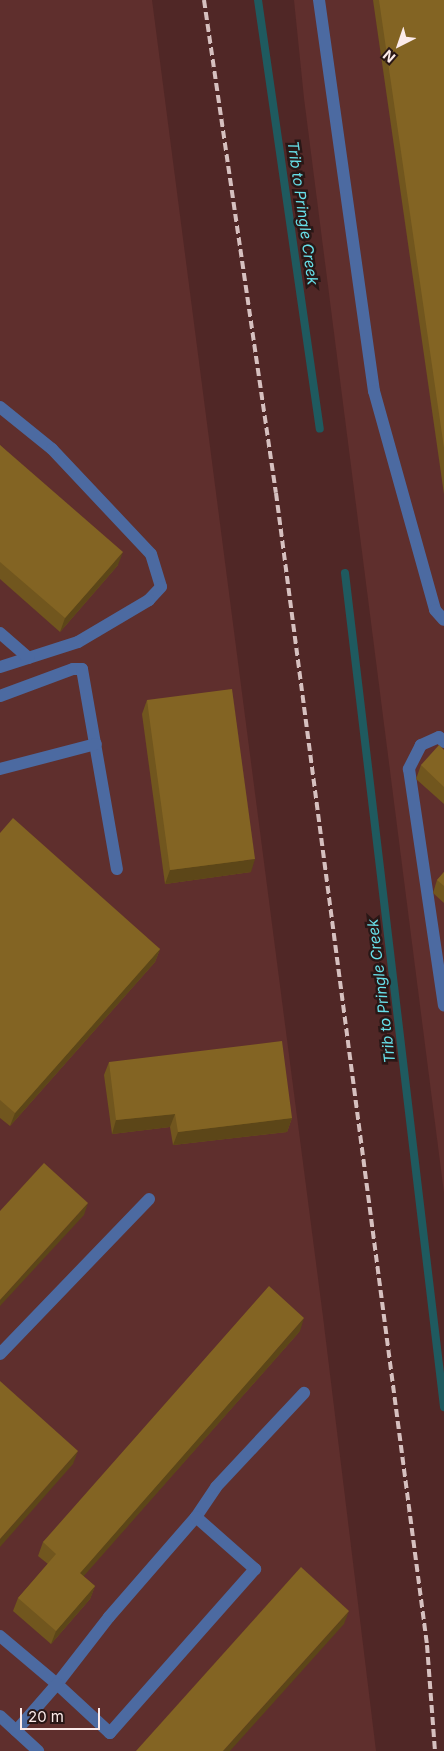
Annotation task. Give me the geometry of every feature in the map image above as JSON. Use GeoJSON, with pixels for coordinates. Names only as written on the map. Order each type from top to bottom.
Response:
{"type":"FeatureCollection","features":[{"type":"Feature","properties":{"kind":"street"},"geometry":{"type":"LineString","coordinates":[[319,0],[374,390],[435,610],[444,620]]}},
{"type":"Feature","properties":{"kind":"street"},"geometry":{"type":"LineString","coordinates":[[0,407],[52,449],[151,554],[161,587],[149,600],[78,642],[0,667]]}},
{"type":"Feature","properties":{"kind":"street"},"geometry":{"type":"LineString","coordinates":[[0,633],[29,658]]}},
{"type":"Feature","properties":{"kind":"street"},"geometry":{"type":"LineString","coordinates":[[0,696],[78,668],[84,673],[117,869]]}},
{"type":"Feature","properties":{"kind":"street"},"geometry":{"type":"LineString","coordinates":[[444,742],[439,737],[421,745],[409,769],[444,1005]]}},
{"type":"Feature","properties":{"kind":"street"},"geometry":{"type":"LineString","coordinates":[[0,769],[96,744]]}},
{"type":"Feature","properties":{"kind":"street"},"geometry":{"type":"LineString","coordinates":[[0,1354],[149,1199]]}},
{"type":"Feature","properties":{"kind":"street"},"geometry":{"type":"LineString","coordinates":[[16,1731],[109,1617],[196,1516],[216,1486],[304,1394]]}},
{"type":"Feature","properties":{"kind":"street"},"geometry":{"type":"LineString","coordinates":[[0,1636],[110,1733],[255,1570],[196,1516]]}},
{"type":"Feature","properties":{"kind":"street"},"geometry":{"type":"LineString","coordinates":[[0,1716],[38,1751]]}},
{"type":"Feature","properties":{"kind":"shaded area"},"geometry":{"type":"Polygon","coordinates":[[[0,0],[152,0],[323,1317],[376,1751],[0,1751],[0,0]]]}},
{"type":"Feature","properties":{"kind":"shaded area"},"geometry":{"type":"Polygon","coordinates":[[[294,0],[444,0],[444,1193],[304,98],[294,0]]]}},
{"type":"Feature","properties":{"kind":"building"},"geometry":{"type":"Polygon","coordinates":[[[379,0],[444,0],[444,448],[379,0]]]}},
{"type":"Feature","properties":{"kind":"building"},"geometry":{"type":"Polygon","coordinates":[[[0,445],[123,552],[65,618],[0,562],[0,445]]]}},
{"type":"Feature","properties":{"kind":"building"},"geometry":{"type":"Polygon","coordinates":[[[232,689],[255,859],[170,870],[147,700],[232,689]]]}},
{"type":"Feature","properties":{"kind":"building"},"geometry":{"type":"Polygon","coordinates":[[[439,745],[444,750],[444,787],[421,765],[439,745]]]}},
{"type":"Feature","properties":{"kind":"building"},"geometry":{"type":"Polygon","coordinates":[[[13,818],[160,949],[15,1113],[0,1100],[0,833],[13,818]]]}},
{"type":"Feature","properties":{"kind":"building"},"geometry":{"type":"Polygon","coordinates":[[[444,872],[444,886],[437,880],[444,872]]]}},
{"type":"Feature","properties":{"kind":"building"},"geometry":{"type":"Polygon","coordinates":[[[282,1041],[292,1118],[178,1132],[175,1114],[116,1120],[109,1062],[282,1041]]]}},
{"type":"Feature","properties":{"kind":"building"},"geometry":{"type":"Polygon","coordinates":[[[44,1163],[88,1203],[0,1300],[0,1211],[44,1163]]]}},
{"type":"Feature","properties":{"kind":"building"},"geometry":{"type":"Polygon","coordinates":[[[269,1286],[304,1318],[80,1573],[95,1586],[56,1631],[18,1598],[56,1554],[43,1542],[269,1286]]]}},
{"type":"Feature","properties":{"kind":"building"},"geometry":{"type":"Polygon","coordinates":[[[0,1381],[78,1451],[0,1539],[0,1381]]]}},
{"type":"Feature","properties":{"kind":"building"},"geometry":{"type":"Polygon","coordinates":[[[301,1567],[349,1611],[223,1751],[136,1751],[301,1567]]]}},
{"type":"Feature","properties":{"kind":"waterway","name":"Trib to Pringle Creek"},"geometry":{"type":"LineString","coordinates":[[258,0],[320,429]]}},
{"type":"Feature","properties":{"kind":"waterway","name":"Trib to Pringle Creek"},"geometry":{"type":"LineString","coordinates":[[345,573],[444,1407]]}},
{"type":"Feature","properties":{"kind":"railway"},"geometry":{"type":"LineString","coordinates":[[204,0],[276,493],[427,1645],[435,1751]]}}]}
